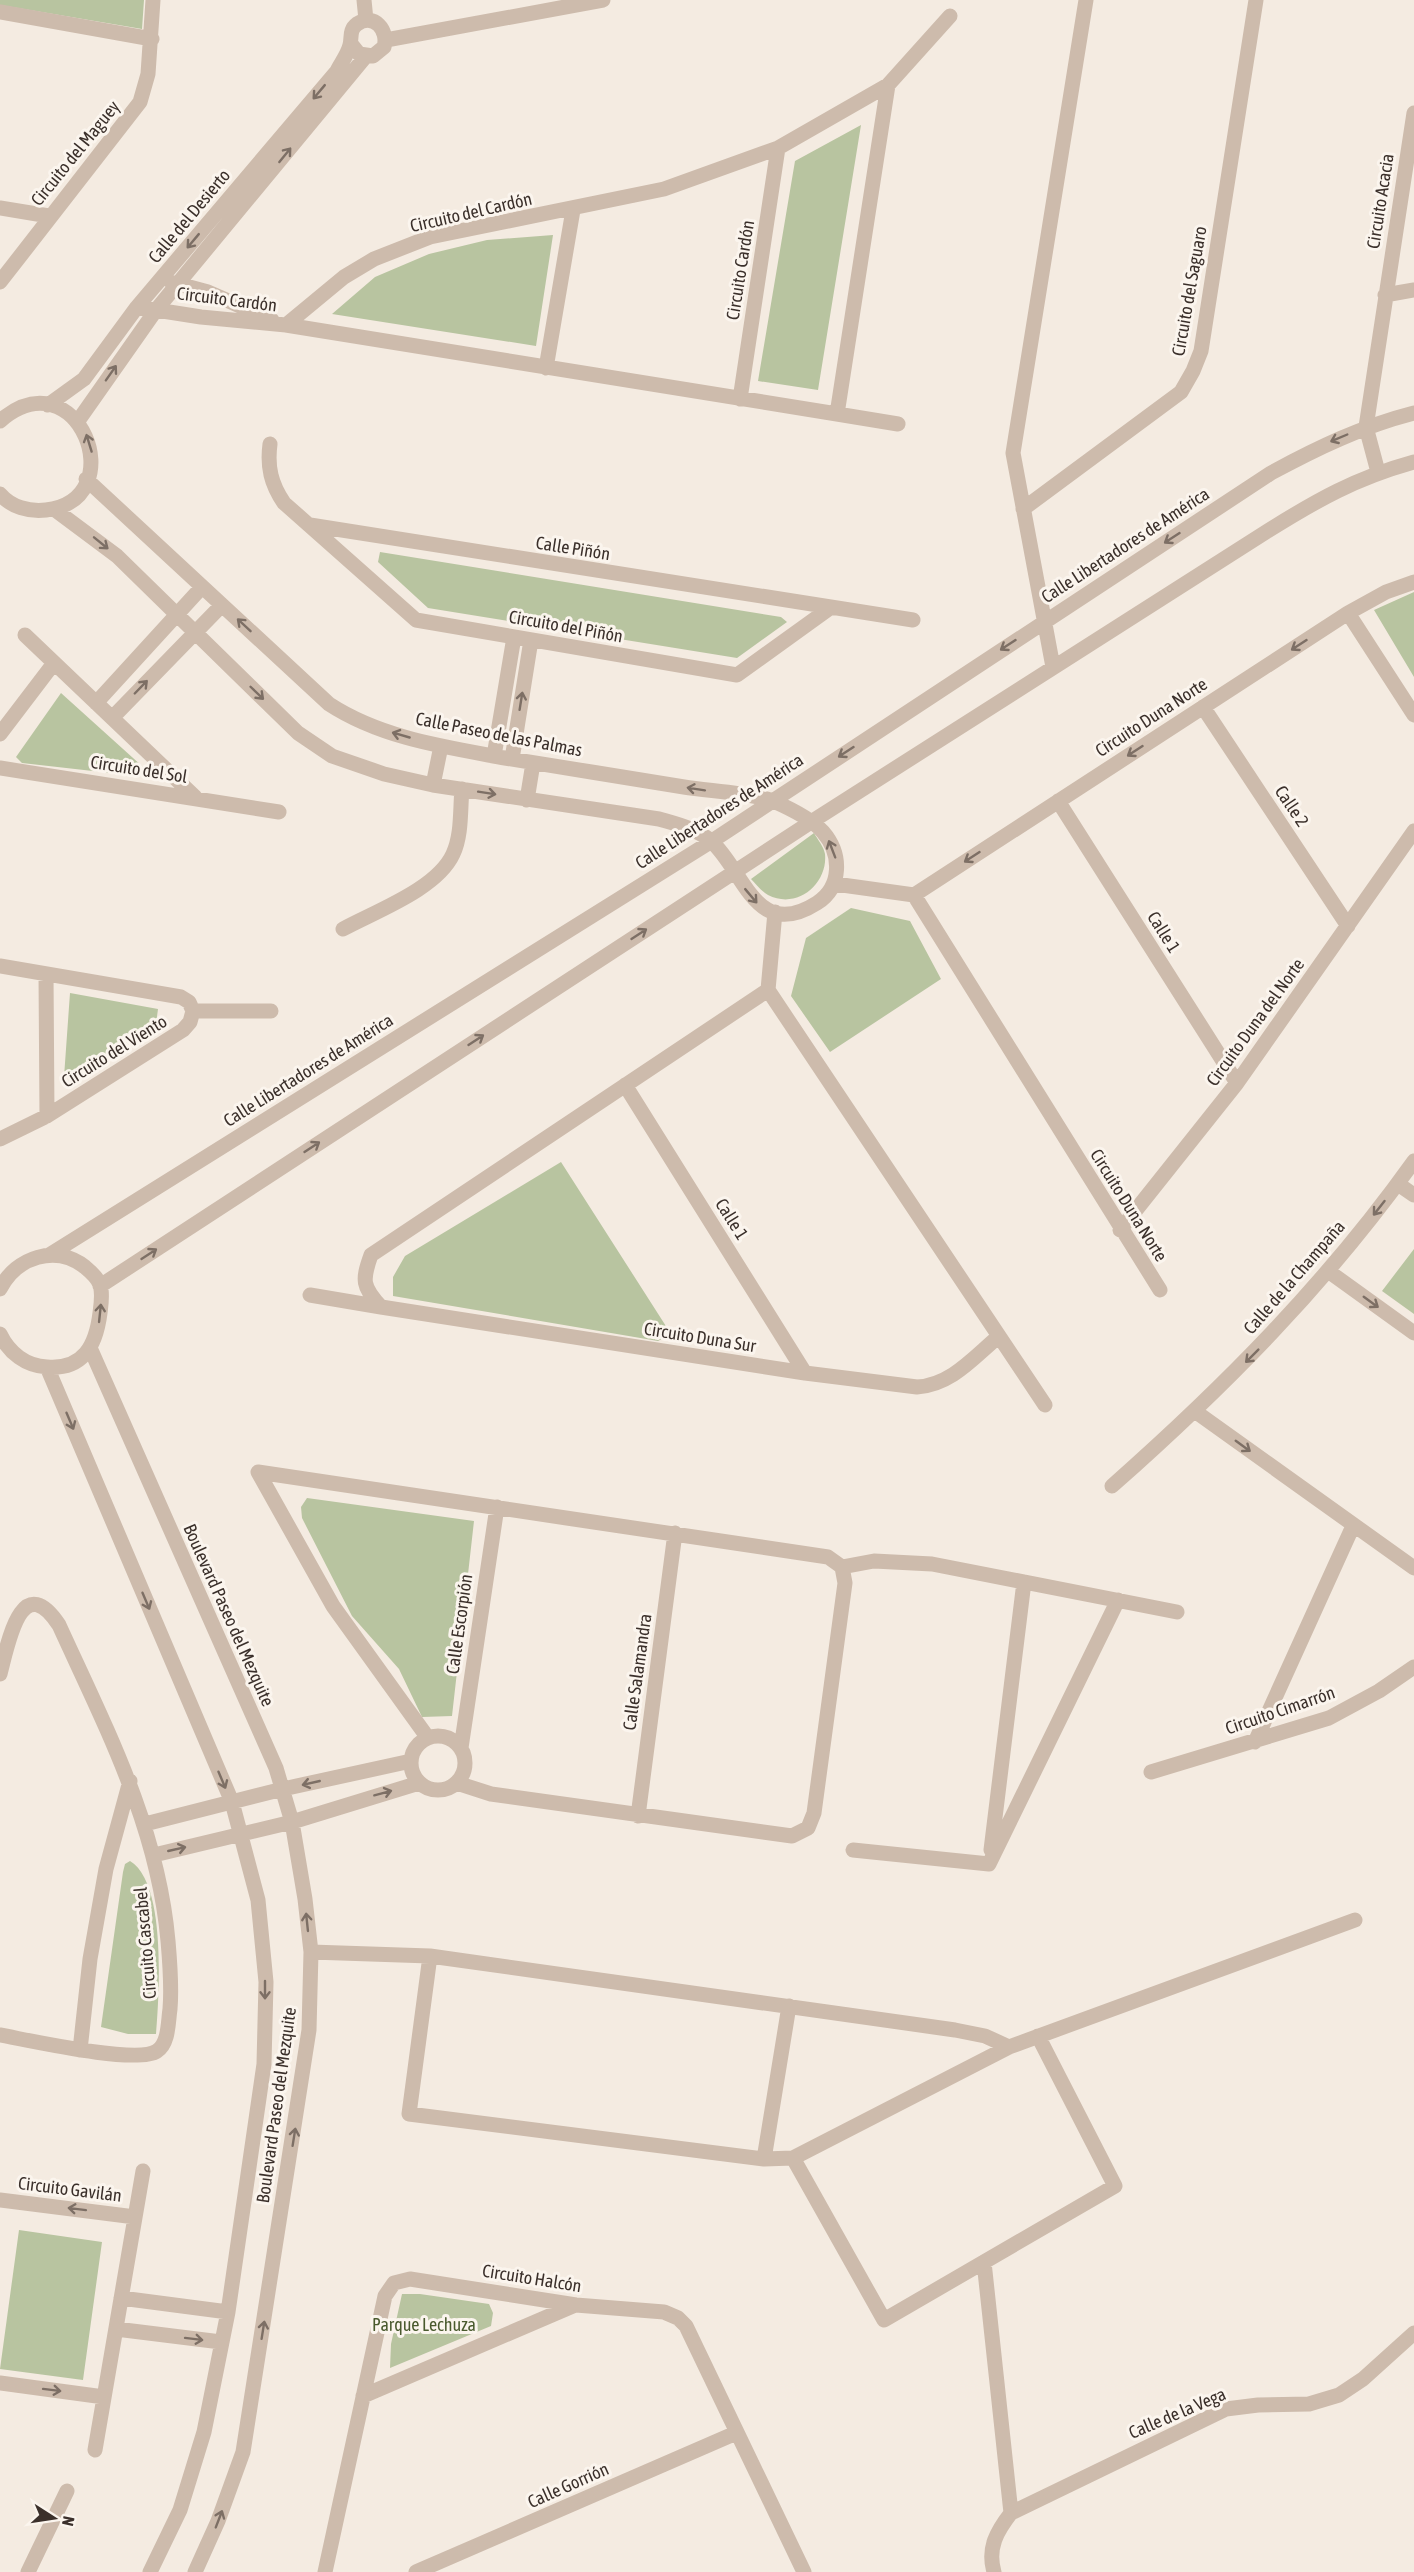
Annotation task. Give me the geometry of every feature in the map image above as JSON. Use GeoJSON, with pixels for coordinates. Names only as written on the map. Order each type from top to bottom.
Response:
{"type":"FeatureCollection","features":[{"type":"Feature","properties":{"kind":"street","name":"Circuito del Maguey"},"geometry":{"type":"LineString","coordinates":[[0,282],[49,216],[140,102],[148,74],[153,0]]}},
{"type":"Feature","properties":{"kind":"street"},"geometry":{"type":"LineString","coordinates":[[364,0],[366,21]]}},
{"type":"Feature","properties":{"kind":"street"},"geometry":{"type":"LineString","coordinates":[[386,40],[603,0]]}},
{"type":"Feature","properties":{"kind":"street"},"geometry":{"type":"LineString","coordinates":[[1053,667],[1013,453],[1086,0]]}},
{"type":"Feature","properties":{"kind":"street","name":"Circuito del Saguaro"},"geometry":{"type":"LineString","coordinates":[[1023,509],[1181,392],[1193,371],[1201,351],[1256,0]]}},
{"type":"Feature","properties":{"kind":"street"},"geometry":{"type":"LineString","coordinates":[[0,12],[152,39]]}},
{"type":"Feature","properties":{"kind":"street"},"geometry":{"type":"LineString","coordinates":[[837,414],[888,85],[950,16]]}},
{"type":"Feature","properties":{"kind":"street"},"geometry":{"type":"LineString","coordinates":[[372,21],[382,28],[386,40],[379,52],[366,56],[354,50],[351,44],[351,32],[360,22],[372,21]]}},
{"type":"Feature","properties":{"kind":"street","name":"Calle del Desierto"},"geometry":{"type":"LineString","coordinates":[[78,421],[156,310],[178,284],[337,71],[351,44]]}},
{"type":"Feature","properties":{"kind":"street","name":"Calle del Desierto"},"geometry":{"type":"LineString","coordinates":[[48,405],[84,380],[159,280],[366,56]]}},
{"type":"Feature","properties":{"kind":"street","name":"Circuito del Cardón"},"geometry":{"type":"LineString","coordinates":[[286,326],[337,282],[374,259],[430,237],[573,210],[664,189],[778,148],[888,85]]}},
{"type":"Feature","properties":{"kind":"street","name":"Circuito Acacia"},"geometry":{"type":"LineString","coordinates":[[1378,472],[1366,427],[1414,113]]}},
{"type":"Feature","properties":{"kind":"street","name":"Circuito Cardón"},"geometry":{"type":"LineString","coordinates":[[740,399],[778,148]]}},
{"type":"Feature","properties":{"kind":"street"},"geometry":{"type":"LineString","coordinates":[[0,208],[49,216]]}},
{"type":"Feature","properties":{"kind":"street"},"geometry":{"type":"LineString","coordinates":[[546,368],[573,210]]}},
{"type":"Feature","properties":{"kind":"street","name":"Circuito Cardón"},"geometry":{"type":"LineString","coordinates":[[159,280],[208,292],[286,326]]}},
{"type":"Feature","properties":{"kind":"street"},"geometry":{"type":"LineString","coordinates":[[1385,295],[1414,290]]}},
{"type":"Feature","properties":{"kind":"street","name":"Circuito Cardón"},"geometry":{"type":"LineString","coordinates":[[137,307],[286,326]]}},
{"type":"Feature","properties":{"kind":"street"},"geometry":{"type":"LineString","coordinates":[[286,326],[898,424]]}},
{"type":"Feature","properties":{"kind":"street"},"geometry":{"type":"LineString","coordinates":[[0,421],[15,410],[31,405],[48,405],[64,410],[78,421],[87,436],[92,454],[87,479],[70,501],[54,509],[36,511],[18,507],[0,494]]}},
{"type":"Feature","properties":{"kind":"street","name":"Calle Libertadores de América"},"geometry":{"type":"LineString","coordinates":[[2,1283],[24,1262],[49,1255],[712,841],[1271,473],[1324,444],[1366,427],[1414,413]]}},
{"type":"Feature","properties":{"kind":"street","name":"Circuito del Piñón"},"geometry":{"type":"LineString","coordinates":[[270,444],[268,463],[274,489],[284,503],[416,620],[737,675],[830,608]]}},
{"type":"Feature","properties":{"kind":"street"},"geometry":{"type":"LineString","coordinates":[[100,1286],[733,872],[1306,507],[1341,487],[1378,472],[1414,462]]}},
{"type":"Feature","properties":{"kind":"street","name":"Calle Paseo de las Palmas"},"geometry":{"type":"LineString","coordinates":[[87,479],[337,709],[354,720],[441,746],[772,801],[811,822],[831,842],[837,870],[835,884]]}},
{"type":"Feature","properties":{"kind":"street"},"geometry":{"type":"LineString","coordinates":[[54,509],[117,556],[298,733],[332,756],[384,774],[433,785],[658,819],[688,828],[712,841],[761,907],[776,912],[787,913],[809,907],[819,902],[835,884],[914,895]]}},
{"type":"Feature","properties":{"kind":"street","name":"Calle Piñón"},"geometry":{"type":"LineString","coordinates":[[310,525],[913,620]]}},
{"type":"Feature","properties":{"kind":"street","name":"Circuito Duna Norte"},"geometry":{"type":"LineString","coordinates":[[1160,1290],[1120,1230],[914,895],[1348,613],[1386,592],[1414,582]]}},
{"type":"Feature","properties":{"kind":"street"},"geometry":{"type":"LineString","coordinates":[[96,703],[202,587]]}},
{"type":"Feature","properties":{"kind":"street"},"geometry":{"type":"LineString","coordinates":[[112,718],[222,604]]}},
{"type":"Feature","properties":{"kind":"street"},"geometry":{"type":"LineString","coordinates":[[1348,613],[1414,715]]}},
{"type":"Feature","properties":{"kind":"street","name":"Circuito del Sol"},"geometry":{"type":"LineString","coordinates":[[26,635],[195,797]]}},
{"type":"Feature","properties":{"kind":"street"},"geometry":{"type":"LineString","coordinates":[[494,756],[514,637]]}},
{"type":"Feature","properties":{"kind":"street"},"geometry":{"type":"LineString","coordinates":[[512,759],[531,640]]}},
{"type":"Feature","properties":{"kind":"street"},"geometry":{"type":"LineString","coordinates":[[0,734],[54,663]]}},
{"type":"Feature","properties":{"kind":"street","name":"Calle 2"},"geometry":{"type":"LineString","coordinates":[[1203,707],[1348,926]]}},
{"type":"Feature","properties":{"kind":"street"},"geometry":{"type":"LineString","coordinates":[[433,785],[441,746]]}},
{"type":"Feature","properties":{"kind":"street"},"geometry":{"type":"LineString","coordinates":[[527,800],[533,763]]}},
{"type":"Feature","properties":{"kind":"street","name":"Circuito del Sol"},"geometry":{"type":"LineString","coordinates":[[0,768],[195,797]]}},
{"type":"Feature","properties":{"kind":"street"},"geometry":{"type":"LineString","coordinates":[[344,929],[433,881],[445,867],[458,840],[462,789]]}},
{"type":"Feature","properties":{"kind":"street"},"geometry":{"type":"LineString","coordinates":[[195,797],[279,812]]}},
{"type":"Feature","properties":{"kind":"street","name":"Calle 1"},"geometry":{"type":"LineString","coordinates":[[1058,801],[1237,1083]]}},
{"type":"Feature","properties":{"kind":"street","name":"Circuito Duna del Norte"},"geometry":{"type":"LineString","coordinates":[[1120,1230],[1237,1083],[1414,831]]}},
{"type":"Feature","properties":{"kind":"street"},"geometry":{"type":"LineString","coordinates":[[776,912],[768,990],[1045,1406]]}},
{"type":"Feature","properties":{"kind":"street","name":"Circuito del Viento"},"geometry":{"type":"LineString","coordinates":[[0,966],[181,997],[189,1002],[193,1011],[190,1022],[183,1030],[47,1116],[0,1139]]}},
{"type":"Feature","properties":{"kind":"street","name":"Circuito del Viento"},"geometry":{"type":"LineString","coordinates":[[46,974],[47,1116]]}},
{"type":"Feature","properties":{"kind":"street"},"geometry":{"type":"LineString","coordinates":[[381,1307],[367,1292],[364,1275],[371,1254],[768,990]]}},
{"type":"Feature","properties":{"kind":"street"},"geometry":{"type":"LineString","coordinates":[[193,1011],[271,1011]]}},
{"type":"Feature","properties":{"kind":"street","name":"Calle 1"},"geometry":{"type":"LineString","coordinates":[[625,1085],[805,1373]]}},
{"type":"Feature","properties":{"kind":"street","name":"Calle de la Champaña"},"geometry":{"type":"LineString","coordinates":[[1112,1486],[1196,1412],[1266,1341],[1329,1271],[1414,1161]]}},
{"type":"Feature","properties":{"kind":"street"},"geometry":{"type":"LineString","coordinates":[[1398,1184],[1414,1195]]}},
{"type":"Feature","properties":{"kind":"street"},"geometry":{"type":"LineString","coordinates":[[1,1339],[22,1360],[47,1367],[71,1364],[91,1350],[100,1319],[100,1286],[80,1263],[49,1255]]}},
{"type":"Feature","properties":{"kind":"street"},"geometry":{"type":"LineString","coordinates":[[1329,1271],[1414,1333]]}},
{"type":"Feature","properties":{"kind":"street","name":"Circuito Duna Sur"},"geometry":{"type":"LineString","coordinates":[[310,1295],[805,1373],[917,1387],[934,1386],[947,1380],[998,1337]]}},
{"type":"Feature","properties":{"kind":"street","name":"Boulevard Paseo del Mezquite"},"geometry":{"type":"LineString","coordinates":[[91,1350],[283,1789],[292,1822],[311,1952],[309,2030],[300,2101],[243,2452],[218,2522],[195,2572]]}},
{"type":"Feature","properties":{"kind":"street","name":"Boulevard Paseo del Mezquite"},"geometry":{"type":"LineString","coordinates":[[47,1367],[232,1802],[258,1900],[266,1982],[264,2064],[228,2312],[204,2432],[180,2510],[150,2572]]}},
{"type":"Feature","properties":{"kind":"street"},"geometry":{"type":"LineString","coordinates":[[1196,1412],[1353,1527],[1414,1568]]}},
{"type":"Feature","properties":{"kind":"street"},"geometry":{"type":"LineString","coordinates":[[428,1738],[333,1606],[258,1472],[828,1557],[842,1567],[845,1583],[814,1813],[808,1828],[792,1836],[491,1794],[457,1783],[438,1791],[428,1789],[419,1783],[411,1769],[411,1761],[419,1743],[428,1738],[440,1736],[452,1739],[461,1748],[465,1766],[457,1783]]}},
{"type":"Feature","properties":{"kind":"street","name":"Calle Escorpión"},"geometry":{"type":"LineString","coordinates":[[461,1748],[497,1507]]}},
{"type":"Feature","properties":{"kind":"street"},"geometry":{"type":"LineString","coordinates":[[1255,1742],[1353,1527]]}},
{"type":"Feature","properties":{"kind":"street","name":"Calle Salamandra"},"geometry":{"type":"LineString","coordinates":[[638,1816],[675,1533]]}},
{"type":"Feature","properties":{"kind":"street"},"geometry":{"type":"LineString","coordinates":[[842,1567],[874,1561],[932,1564],[1177,1612]]}},
{"type":"Feature","properties":{"kind":"street"},"geometry":{"type":"LineString","coordinates":[[989,1864],[1024,1582]]}},
{"type":"Feature","properties":{"kind":"street"},"geometry":{"type":"LineString","coordinates":[[989,1864],[1118,1600]]}},
{"type":"Feature","properties":{"kind":"street","name":"Circuito Cascabel"},"geometry":{"type":"LineString","coordinates":[[0,1674],[13,1622],[26,1607],[34,1604],[46,1608],[59,1625],[130,1781],[145,1824],[165,1909],[172,1989],[166,2038],[157,2051],[143,2056],[80,2050],[0,2035]]}},
{"type":"Feature","properties":{"kind":"street","name":"Circuito Cimarrón"},"geometry":{"type":"LineString","coordinates":[[1150,1772],[1329,1718],[1414,1667]]}},
{"type":"Feature","properties":{"kind":"street"},"geometry":{"type":"LineString","coordinates":[[145,1824],[283,1789],[411,1761]]}},
{"type":"Feature","properties":{"kind":"street","name":"Circuito Cascabel"},"geometry":{"type":"LineString","coordinates":[[80,2050],[90,1959],[104,1881],[130,1781]]}},
{"type":"Feature","properties":{"kind":"street"},"geometry":{"type":"LineString","coordinates":[[154,1855],[292,1822],[419,1783]]}},
{"type":"Feature","properties":{"kind":"street"},"geometry":{"type":"LineString","coordinates":[[853,1850],[989,1864]]}},
{"type":"Feature","properties":{"kind":"street"},"geometry":{"type":"LineString","coordinates":[[430,1956],[409,2114],[764,2159],[793,2158],[1009,2047],[1355,1920]]}},
{"type":"Feature","properties":{"kind":"street"},"geometry":{"type":"LineString","coordinates":[[311,1952],[430,1956],[955,2030],[985,2036],[1009,2047]]}},
{"type":"Feature","properties":{"kind":"street"},"geometry":{"type":"LineString","coordinates":[[764,2159],[789,2006]]}},
{"type":"Feature","properties":{"kind":"street"},"geometry":{"type":"LineString","coordinates":[[793,2158],[884,2320],[1115,2186],[1038,2036]]}},
{"type":"Feature","properties":{"kind":"street","name":"Circuito Gavilán"},"geometry":{"type":"LineString","coordinates":[[95,2450],[143,2171]]}},
{"type":"Feature","properties":{"kind":"street","name":"Circuito Gavilán"},"geometry":{"type":"LineString","coordinates":[[0,2200],[135,2217]]}},
{"type":"Feature","properties":{"kind":"street"},"geometry":{"type":"LineString","coordinates":[[984,2262],[1011,2513],[998,2529],[991,2548],[994,2572]]}},
{"type":"Feature","properties":{"kind":"street","name":"Circuito Halcón"},"geometry":{"type":"LineString","coordinates":[[325,2572],[385,2296],[394,2283],[410,2279],[576,2305],[664,2312],[678,2318],[686,2326],[804,2572]]}},
{"type":"Feature","properties":{"kind":"street"},"geometry":{"type":"LineString","coordinates":[[121,2298],[228,2312]]}},
{"type":"Feature","properties":{"kind":"street"},"geometry":{"type":"LineString","coordinates":[[363,2396],[576,2305]]}},
{"type":"Feature","properties":{"kind":"street"},"geometry":{"type":"LineString","coordinates":[[116,2329],[222,2342]]}},
{"type":"Feature","properties":{"kind":"street","name":"Calle de la Vega"},"geometry":{"type":"LineString","coordinates":[[1011,2513],[1226,2409],[1258,2405],[1309,2404],[1339,2395],[1363,2379],[1414,2333]]}},
{"type":"Feature","properties":{"kind":"street"},"geometry":{"type":"LineString","coordinates":[[0,2383],[104,2397]]}},
{"type":"Feature","properties":{"kind":"street","name":"Calle Gorrión"},"geometry":{"type":"LineString","coordinates":[[416,2572],[736,2433]]}},
{"type":"Feature","properties":{"kind":"street"},"geometry":{"type":"LineString","coordinates":[[28,2572],[67,2491]]}},
{"type":"Feature","properties":{"kind":"green space"},"geometry":{"type":"Polygon","coordinates":[[[0,0],[144,0],[142,29],[0,5],[0,0]]]}},
{"type":"Feature","properties":{"kind":"green space"},"geometry":{"type":"Polygon","coordinates":[[[861,125],[818,390],[758,381],[795,161],[861,125]]]}},
{"type":"Feature","properties":{"kind":"green space"},"geometry":{"type":"Polygon","coordinates":[[[553,235],[536,346],[332,314],[375,277],[429,254],[487,240],[553,235]]]}},
{"type":"Feature","properties":{"kind":"green space"},"geometry":{"type":"Polygon","coordinates":[[[380,552],[781,617],[787,622],[737,658],[428,608],[378,562],[380,552]]]}},
{"type":"Feature","properties":{"kind":"green space"},"geometry":{"type":"Polygon","coordinates":[[[1414,592],[1414,677],[1374,610],[1414,592]]]}},
{"type":"Feature","properties":{"kind":"green space"},"geometry":{"type":"Polygon","coordinates":[[[61,693],[143,767],[137,776],[22,763],[16,757],[61,693]]]}},
{"type":"Feature","properties":{"kind":"green space"},"geometry":{"type":"Polygon","coordinates":[[[814,833],[824,851],[825,865],[816,884],[800,897],[779,899],[766,894],[751,879],[814,833]]]}},
{"type":"Feature","properties":{"kind":"green space"},"geometry":{"type":"Polygon","coordinates":[[[851,908],[910,921],[941,979],[830,1052],[791,996],[806,938],[851,908]]]}},
{"type":"Feature","properties":{"kind":"green space"},"geometry":{"type":"Polygon","coordinates":[[[70,993],[158,1009],[156,1024],[75,1078],[64,1077],[70,993]]]}},
{"type":"Feature","properties":{"kind":"green space"},"geometry":{"type":"Polygon","coordinates":[[[561,1162],[671,1334],[658,1341],[393,1296],[393,1277],[405,1256],[561,1162]]]}},
{"type":"Feature","properties":{"kind":"green space"},"geometry":{"type":"Polygon","coordinates":[[[1414,1249],[1414,1314],[1382,1291],[1414,1249]]]}},
{"type":"Feature","properties":{"kind":"green space"},"geometry":{"type":"Polygon","coordinates":[[[307,1498],[474,1521],[452,1716],[422,1717],[399,1669],[352,1616],[302,1518],[301,1507],[307,1498]]]}},
{"type":"Feature","properties":{"kind":"green space"},"geometry":{"type":"Polygon","coordinates":[[[130,1861],[142,1873],[150,1892],[155,1915],[159,1968],[156,2034],[128,2034],[101,2027],[123,1872],[125,1864],[130,1861]]]}},
{"type":"Feature","properties":{"kind":"green space"},"geometry":{"type":"Polygon","coordinates":[[[19,2230],[102,2242],[83,2380],[0,2369],[19,2230]]]}},
{"type":"Feature","properties":{"kind":"green space","name":"Parque Lechuza"},"geometry":{"type":"Polygon","coordinates":[[[402,2294],[420,2294],[489,2304],[493,2313],[491,2326],[390,2368],[391,2344],[402,2294]]]}}]}
